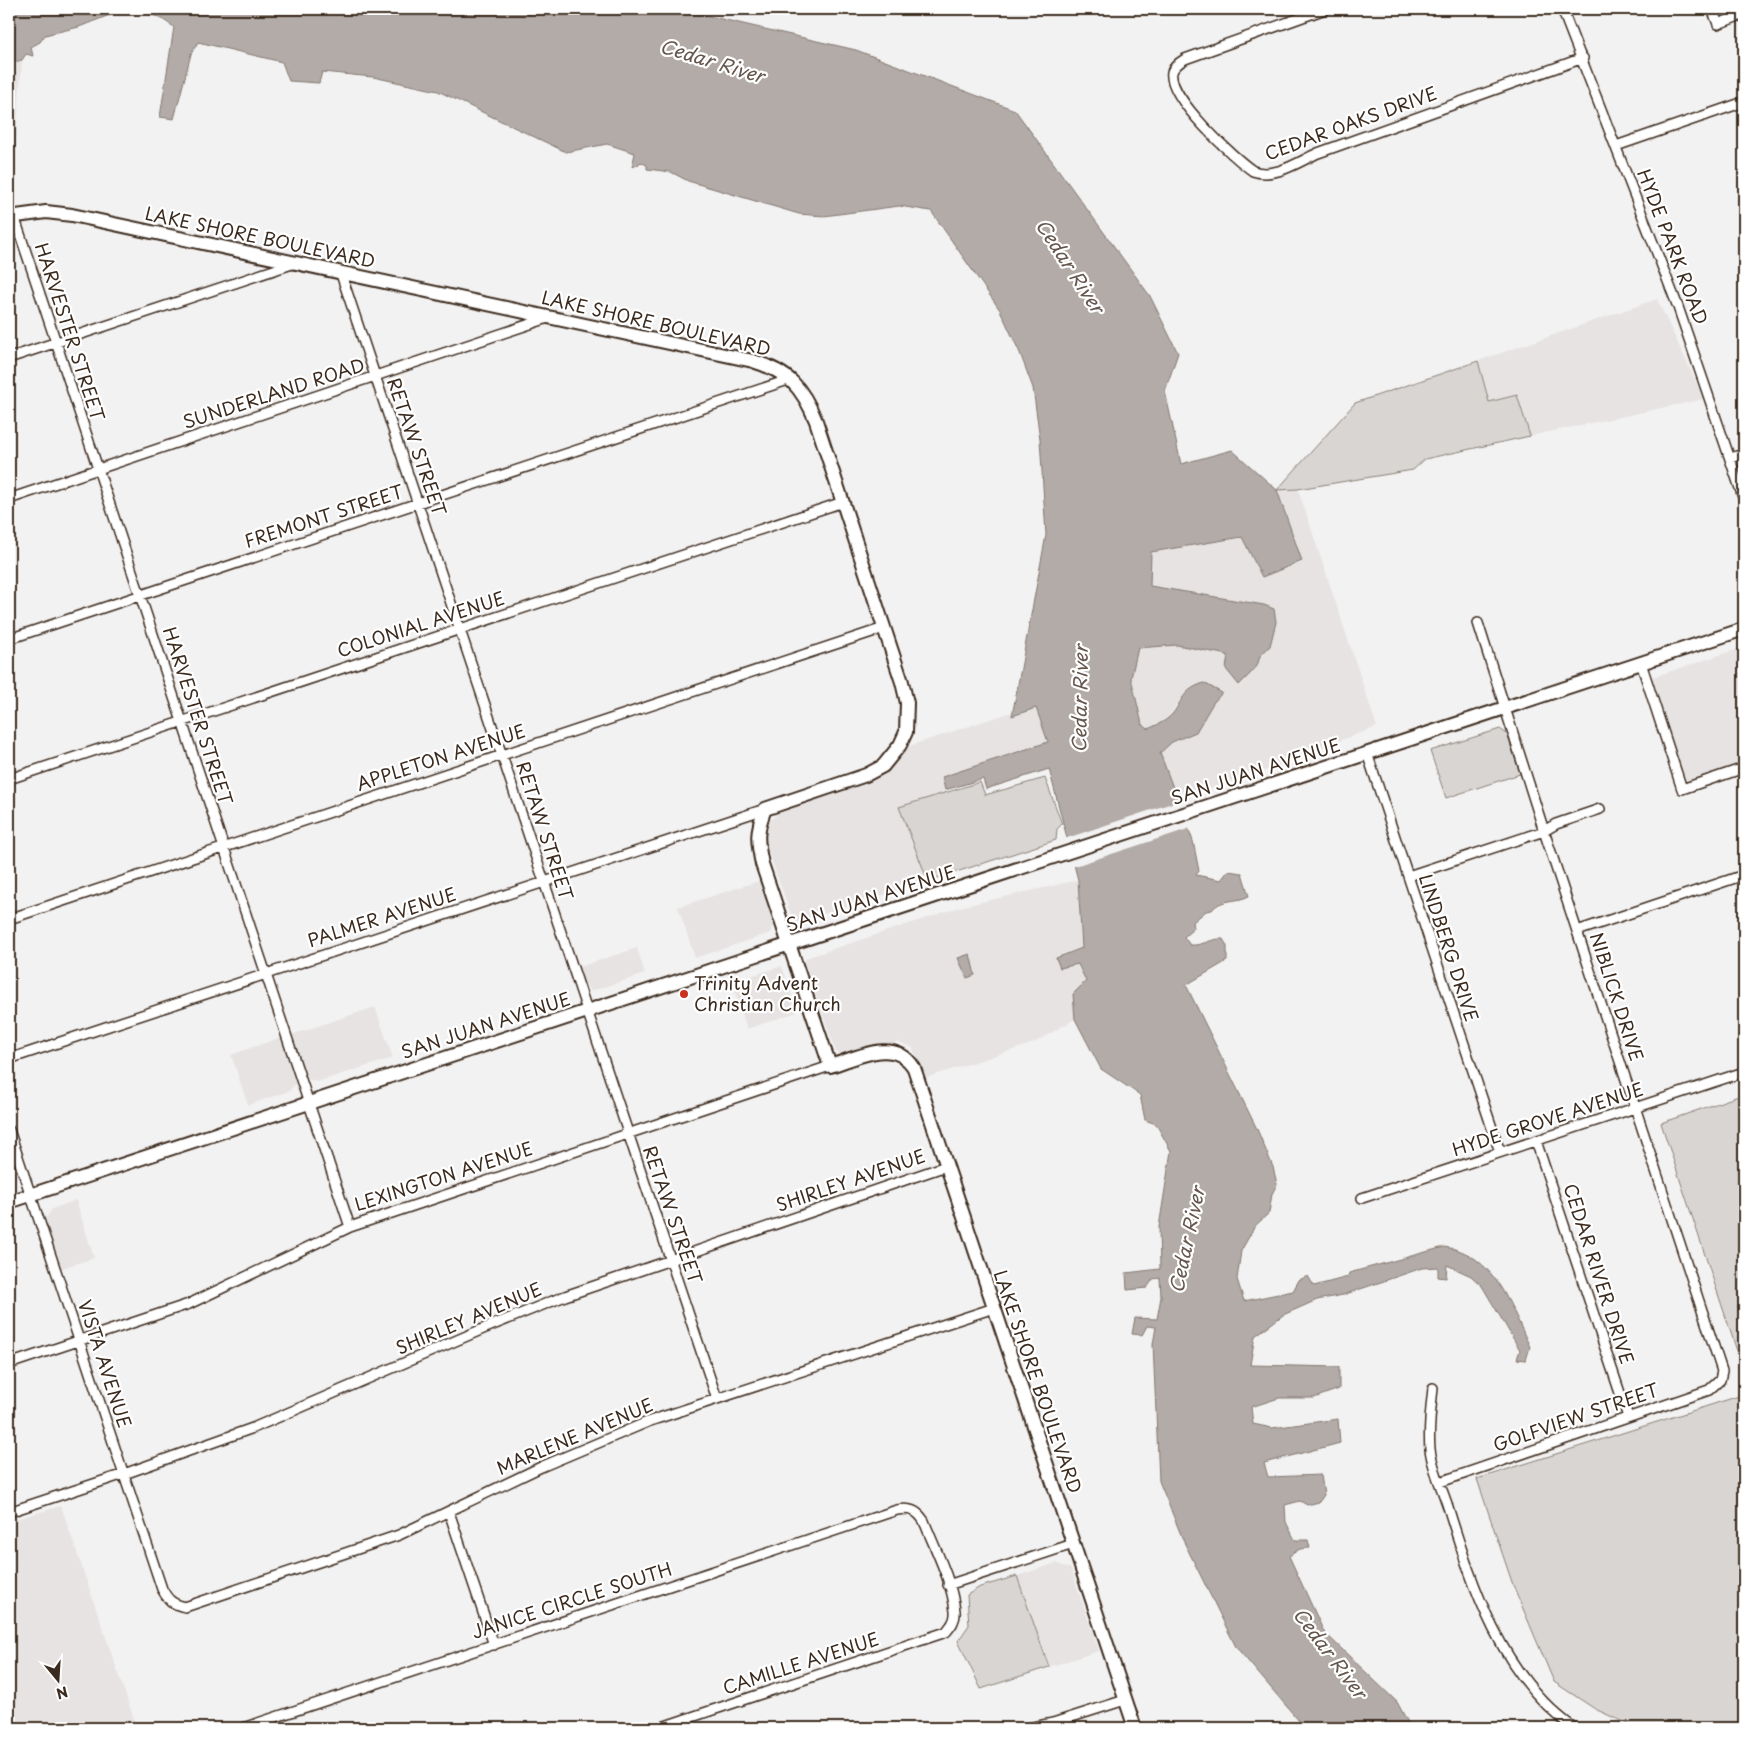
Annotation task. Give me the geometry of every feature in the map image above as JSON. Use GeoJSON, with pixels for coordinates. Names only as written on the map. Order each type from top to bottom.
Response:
{"type":"FeatureCollection","features":[{"type":"Feature","properties":{"kind":"street"},"geometry":{"type":"LineString","coordinates":[[1315,11],[1325,9]]}},
{"type":"Feature","properties":{"kind":"street","name":"HYDE PARK ROAD"},"geometry":{"type":"LineString","coordinates":[[1562,9],[1583,58],[1678,307],[1744,500]]}},
{"type":"Feature","properties":{"kind":"street"},"geometry":{"type":"LineString","coordinates":[[1712,9],[1718,24],[1744,14]]}},
{"type":"Feature","properties":{"kind":"street","name":"CEDAR OAKS DRIVE"},"geometry":{"type":"LineString","coordinates":[[1315,11],[1185,59],[1177,64],[1172,72],[1173,84],[1191,112],[1247,167],[1261,174],[1280,171],[1318,153],[1583,58]]}},
{"type":"Feature","properties":{"kind":"street"},"geometry":{"type":"LineString","coordinates":[[1616,146],[1744,102]]}},
{"type":"Feature","properties":{"kind":"street","name":"LAKE SHORE BOULEVARD"},"geometry":{"type":"LineString","coordinates":[[11,216],[46,212],[72,215],[292,264],[753,361],[770,367],[791,380],[803,394],[810,408],[843,502],[906,703],[906,732],[900,745],[883,766],[866,775],[765,809]]}},
{"type":"Feature","properties":{"kind":"street","name":"HARVESTER STREET"},"geometry":{"type":"LineString","coordinates":[[11,216],[56,342],[350,1227]]}},
{"type":"Feature","properties":{"kind":"street"},"geometry":{"type":"LineString","coordinates":[[9,358],[292,264]]}},
{"type":"Feature","properties":{"kind":"street","name":"RETAW STREET"},"geometry":{"type":"LineString","coordinates":[[341,274],[717,1399]]}},
{"type":"Feature","properties":{"kind":"street","name":"SUNDERLAND ROAD"},"geometry":{"type":"LineString","coordinates":[[9,499],[548,318]]}},
{"type":"Feature","properties":{"kind":"street","name":"FREMONT STREET"},"geometry":{"type":"LineString","coordinates":[[9,639],[791,380]]}},
{"type":"Feature","properties":{"kind":"street"},"geometry":{"type":"LineString","coordinates":[[1730,458],[1744,454]]}},
{"type":"Feature","properties":{"kind":"street","name":"COLONIAL AVENUE"},"geometry":{"type":"LineString","coordinates":[[9,779],[843,502]]}},
{"type":"Feature","properties":{"kind":"street","name":"NIBLICK DRIVE"},"geometry":{"type":"LineString","coordinates":[[1478,623],[1576,931],[1722,1371],[1720,1380]]}},
{"type":"Feature","properties":{"kind":"street","name":"APPLETON AVENUE"},"geometry":{"type":"LineString","coordinates":[[9,919],[884,628]]}},
{"type":"Feature","properties":{"kind":"street","name":"SAN JUAN AVENUE"},"geometry":{"type":"LineString","coordinates":[[9,1202],[1744,629]]}},
{"type":"Feature","properties":{"kind":"street"},"geometry":{"type":"LineString","coordinates":[[1641,663],[1682,789],[1744,768]]}},
{"type":"Feature","properties":{"kind":"street","name":"LINDBERG DRIVE"},"geometry":{"type":"LineString","coordinates":[[1367,753],[1500,1152]]}},
{"type":"Feature","properties":{"kind":"street"},"geometry":{"type":"LineString","coordinates":[[765,809],[759,825],[757,840],[762,864],[830,1066]]}},
{"type":"Feature","properties":{"kind":"street","name":"PALMER AVENUE"},"geometry":{"type":"LineString","coordinates":[[9,1058],[765,809]]}},
{"type":"Feature","properties":{"kind":"street"},"geometry":{"type":"LineString","coordinates":[[1408,876],[1544,831],[1556,824],[1600,809]]}},
{"type":"Feature","properties":{"kind":"street"},"geometry":{"type":"LineString","coordinates":[[1576,931],[1744,875]]}},
{"type":"Feature","properties":{"kind":"street","name":"LEXINGTON AVENUE"},"geometry":{"type":"LineString","coordinates":[[9,1364],[189,1304],[350,1227],[830,1066],[879,1051],[888,1050],[899,1053]]}},
{"type":"Feature","properties":{"kind":"street","name":"LAKE SHORE BOULEVARD"},"geometry":{"type":"LineString","coordinates":[[899,1053],[914,1068],[1135,1728]]}},
{"type":"Feature","properties":{"kind":"street","name":"HYDE GROVE AVENUE"},"geometry":{"type":"LineString","coordinates":[[1362,1198],[1744,1072]]}},
{"type":"Feature","properties":{"kind":"street","name":"VISTA AVENUE"},"geometry":{"type":"LineString","coordinates":[[9,1130],[162,1589],[167,1599],[174,1605]]}},
{"type":"Feature","properties":{"kind":"street","name":"CEDAR RIVER DRIVE"},"geometry":{"type":"LineString","coordinates":[[1536,1141],[1628,1417]]}},
{"type":"Feature","properties":{"kind":"street","name":"SHIRLEY AVENUE"},"geometry":{"type":"LineString","coordinates":[[9,1512],[124,1474],[291,1413],[529,1311],[670,1260],[946,1166]]}},
{"type":"Feature","properties":{"kind":"street","name":"MARLENE AVENUE"},"geometry":{"type":"LineString","coordinates":[[174,1605],[195,1605],[374,1545],[449,1512],[507,1482],[609,1437],[717,1399],[994,1308]]}},
{"type":"Feature","properties":{"kind":"street","name":"GOLFVIEW STREET"},"geometry":{"type":"LineString","coordinates":[[1440,1482],[1709,1390],[1720,1380]]}},
{"type":"Feature","properties":{"kind":"street"},"geometry":{"type":"LineString","coordinates":[[1433,1388],[1430,1449],[1468,1574],[1486,1616],[1515,1665],[1534,1691],[1574,1728]]}},
{"type":"Feature","properties":{"kind":"street","name":"JANICE CIRCLE SOUTH"},"geometry":{"type":"LineString","coordinates":[[243,1728],[897,1510],[912,1510],[919,1513],[924,1521],[948,1585]]}},
{"type":"Feature","properties":{"kind":"street"},"geometry":{"type":"LineString","coordinates":[[449,1512],[494,1645]]}},
{"type":"Feature","properties":{"kind":"street"},"geometry":{"type":"LineString","coordinates":[[948,1585],[1073,1544]]}},
{"type":"Feature","properties":{"kind":"street","name":"CAMILLE AVENUE"},"geometry":{"type":"LineString","coordinates":[[660,1728],[939,1635],[951,1626],[955,1612],[948,1585]]}},
{"type":"Feature","properties":{"kind":"street"},"geometry":{"type":"LineString","coordinates":[[1028,1728],[1054,1725],[1125,1700]]}},
{"type":"Feature","properties":{"kind":"shaded area"},"geometry":{"type":"Polygon","coordinates":[[[22,60],[16,141],[9,175],[9,64],[22,60]]]}},
{"type":"Feature","properties":{"kind":"shaded area"},"geometry":{"type":"Polygon","coordinates":[[[1657,299],[1704,399],[1530,436],[1517,395],[1489,402],[1478,361],[1657,299]]]}},
{"type":"Feature","properties":{"kind":"shaded area"},"geometry":{"type":"Polygon","coordinates":[[[1478,361],[1489,402],[1517,395],[1530,436],[1425,459],[1413,470],[1298,489],[1277,490],[1355,403],[1478,361]]]}},
{"type":"Feature","properties":{"kind":"shaded area"},"geometry":{"type":"Polygon","coordinates":[[[1298,489],[1377,727],[1288,759],[1277,767],[1195,793],[1183,791],[1176,793],[1173,790],[1160,753],[1172,742],[1196,732],[1213,703],[1186,692],[1167,719],[1148,729],[1142,724],[1131,678],[1138,648],[1177,645],[1228,655],[1239,684],[1257,666],[1260,656],[1270,646],[1264,605],[1150,586],[1151,552],[1242,537],[1302,561],[1277,490],[1298,489]]]}},
{"type":"Feature","properties":{"kind":"shaded area"},"geometry":{"type":"Polygon","coordinates":[[[1744,647],[1744,763],[1685,783],[1650,678],[1744,647]]]}},
{"type":"Feature","properties":{"kind":"shaded area"},"geometry":{"type":"Polygon","coordinates":[[[1036,708],[1048,742],[942,777],[946,793],[900,807],[928,881],[794,923],[763,837],[767,823],[781,811],[846,790],[888,772],[909,746],[1012,712],[1012,715],[1036,708]]]}},
{"type":"Feature","properties":{"kind":"shaded area"},"geometry":{"type":"Polygon","coordinates":[[[1500,729],[1507,734],[1520,774],[1446,798],[1430,751],[1500,729]]]}},
{"type":"Feature","properties":{"kind":"shaded area"},"geometry":{"type":"Polygon","coordinates":[[[1045,778],[1062,824],[1057,829],[1056,840],[928,881],[899,807],[980,782],[985,795],[1045,778]]]}},
{"type":"Feature","properties":{"kind":"shaded area"},"geometry":{"type":"Polygon","coordinates":[[[1078,880],[1082,948],[1062,954],[1078,964],[1086,981],[1073,994],[1075,1019],[1034,1043],[925,1078],[912,1047],[897,1042],[846,1056],[836,1052],[805,964],[806,958],[960,907],[1078,880]]]}},
{"type":"Feature","properties":{"kind":"shaded area"},"geometry":{"type":"Polygon","coordinates":[[[759,881],[773,923],[771,933],[695,958],[678,907],[759,881]]]}},
{"type":"Feature","properties":{"kind":"shaded area"},"geometry":{"type":"Polygon","coordinates":[[[637,948],[645,974],[591,991],[580,979],[576,968],[637,948]]]}},
{"type":"Feature","properties":{"kind":"shaded area"},"geometry":{"type":"Polygon","coordinates":[[[782,966],[797,1012],[747,1029],[732,982],[782,966]]]}},
{"type":"Feature","properties":{"kind":"shaded area"},"geometry":{"type":"Polygon","coordinates":[[[375,1007],[393,1058],[317,1082],[306,1078],[291,1035],[375,1007]]]}},
{"type":"Feature","properties":{"kind":"shaded area"},"geometry":{"type":"Polygon","coordinates":[[[282,1037],[297,1082],[289,1091],[248,1105],[231,1055],[282,1037]]]}},
{"type":"Feature","properties":{"kind":"shaded area"},"geometry":{"type":"Polygon","coordinates":[[[1744,1094],[1744,1372],[1661,1123],[1744,1094]]]}},
{"type":"Feature","properties":{"kind":"shaded area"},"geometry":{"type":"Polygon","coordinates":[[[76,1200],[94,1258],[59,1269],[45,1220],[52,1209],[76,1200]]]}},
{"type":"Feature","properties":{"kind":"shaded area"},"geometry":{"type":"Polygon","coordinates":[[[1744,1388],[1744,1728],[1636,1728],[1595,1709],[1554,1682],[1513,1585],[1477,1479],[1739,1396],[1744,1388]]]}},
{"type":"Feature","properties":{"kind":"shaded area"},"geometry":{"type":"Polygon","coordinates":[[[61,1506],[137,1728],[9,1728],[9,1521],[61,1506]]]}},
{"type":"Feature","properties":{"kind":"shaded area"},"geometry":{"type":"Polygon","coordinates":[[[1056,1563],[1071,1569],[1099,1651],[1049,1667],[1017,1576],[1056,1563]]]}},
{"type":"Feature","properties":{"kind":"shaded area"},"geometry":{"type":"Polygon","coordinates":[[[1017,1576],[1049,1667],[981,1689],[958,1641],[969,1625],[967,1595],[980,1587],[1017,1576]]]}},
{"type":"Feature","properties":{"kind":"water"},"geometry":{"type":"Polygon","coordinates":[[[9,9],[125,9],[79,27],[45,35],[40,42],[31,47],[33,56],[26,54],[22,60],[9,64],[9,9]]]}},
{"type":"Feature","properties":{"kind":"water","name":"Cedar River"},"geometry":{"type":"Polygon","coordinates":[[[129,9],[678,9],[856,50],[1015,110],[1150,296],[1178,353],[1165,391],[1181,464],[1232,450],[1277,490],[1302,561],[1262,577],[1242,537],[1151,552],[1150,586],[1264,605],[1274,609],[1276,622],[1270,646],[1260,656],[1257,666],[1239,685],[1226,669],[1228,655],[1177,645],[1138,648],[1131,678],[1142,724],[1148,729],[1167,719],[1185,694],[1196,686],[1204,683],[1222,693],[1213,703],[1196,732],[1172,742],[1160,753],[1193,841],[1199,871],[1196,875],[1221,880],[1228,871],[1242,873],[1249,896],[1224,902],[1212,910],[1206,911],[1193,922],[1194,928],[1184,937],[1190,945],[1223,939],[1227,946],[1227,961],[1186,985],[1257,1129],[1273,1167],[1277,1184],[1272,1194],[1269,1213],[1255,1226],[1241,1251],[1237,1279],[1244,1301],[1293,1291],[1299,1280],[1308,1276],[1314,1286],[1348,1277],[1349,1273],[1444,1247],[1461,1251],[1476,1259],[1488,1271],[1508,1300],[1530,1347],[1526,1360],[1517,1359],[1520,1350],[1482,1286],[1471,1276],[1447,1265],[1446,1278],[1438,1277],[1438,1267],[1422,1268],[1343,1295],[1317,1300],[1283,1315],[1255,1336],[1250,1365],[1339,1367],[1339,1389],[1314,1398],[1279,1398],[1251,1407],[1253,1424],[1272,1428],[1338,1419],[1340,1443],[1264,1463],[1268,1477],[1321,1475],[1324,1495],[1319,1502],[1307,1505],[1300,1501],[1285,1505],[1286,1522],[1295,1540],[1308,1540],[1310,1548],[1300,1549],[1289,1556],[1324,1632],[1397,1702],[1411,1728],[1305,1728],[1236,1647],[1184,1542],[1159,1481],[1153,1344],[1156,1327],[1147,1326],[1142,1335],[1132,1334],[1135,1318],[1157,1319],[1161,1297],[1160,1278],[1153,1279],[1147,1288],[1127,1290],[1126,1273],[1160,1269],[1159,1227],[1171,1151],[1156,1124],[1145,1120],[1140,1095],[1101,1069],[1075,1019],[1073,994],[1086,981],[1078,964],[1060,968],[1056,958],[1082,948],[1078,880],[1049,769],[986,789],[983,779],[945,790],[942,777],[1048,742],[1036,708],[1012,716],[1046,535],[1040,439],[1033,388],[1020,353],[1000,310],[931,211],[899,206],[824,216],[799,214],[688,181],[671,172],[647,169],[647,165],[640,162],[632,167],[635,153],[607,144],[566,152],[438,91],[373,77],[322,72],[319,83],[289,81],[282,62],[198,42],[191,54],[174,119],[160,117],[174,27],[159,17],[129,9]]]}},
{"type":"Feature","properties":{"kind":"water"},"geometry":{"type":"Polygon","coordinates":[[[970,954],[975,975],[967,978],[958,958],[970,954]]]}},
{"type":"Feature","properties":{"kind":"pier"},"geometry":{"type":"Polygon","coordinates":[[[1181,800],[1191,828],[1072,867],[1064,839],[1181,800]]]}},
{"type":"Feature","properties":{"kind":"place","name":"Trinity Advent Christian Church"},"geometry":{"type":"Point","coordinates":[684,994]}}]}
